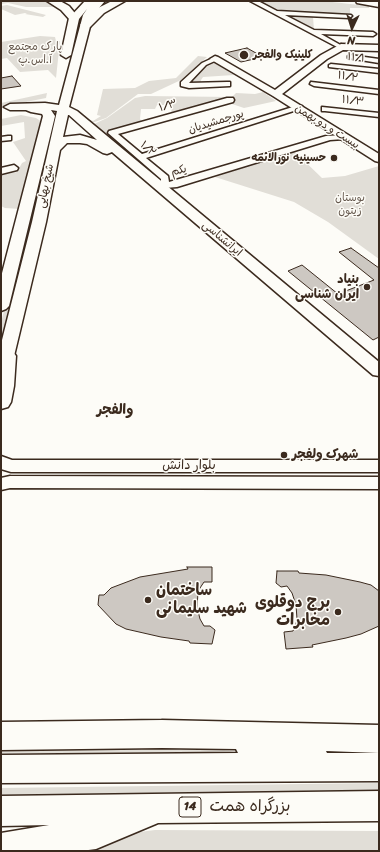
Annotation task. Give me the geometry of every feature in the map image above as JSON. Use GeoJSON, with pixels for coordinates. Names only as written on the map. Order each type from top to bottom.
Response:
{"type":"FeatureCollection","features":[{"type":"Feature","properties":{"kind":"highway"},"geometry":{"type":"LineString","coordinates":[[52,1],[65,8],[74,18]]}},
{"type":"Feature","properties":{"kind":"highway"},"geometry":{"type":"LineString","coordinates":[[86,25],[100,11],[120,1]]}},
{"type":"Feature","properties":{"kind":"highway"},"geometry":{"type":"LineString","coordinates":[[364,1],[379,4]]}},
{"type":"Feature","properties":{"kind":"highway"},"geometry":{"type":"LineString","coordinates":[[1,402],[4,386],[6,356]]}},
{"type":"Feature","properties":{"kind":"highway"},"geometry":{"type":"LineString","coordinates":[[1,726],[50,736]]}},
{"type":"Feature","properties":{"kind":"highway"},"geometry":{"type":"LineString","coordinates":[[1,736],[162,734],[379,757]]}},
{"type":"Feature","properties":{"kind":"highway"},"geometry":{"type":"LineString","coordinates":[[1,769],[379,757]]}},
{"type":"Feature","properties":{"kind":"highway","name":"بزرگراه همت"},"geometry":{"type":"LineString","coordinates":[[1,811],[379,806]]}},
{"type":"Feature","properties":{"kind":"highway"},"geometry":{"type":"LineString","coordinates":[[1,849],[96,833],[160,808]]}},
{"type":"Feature","properties":{"kind":"main road"},"geometry":{"type":"LineString","coordinates":[[5,111],[50,99],[58,94],[74,18],[80,10],[91,1]]}},
{"type":"Feature","properties":{"kind":"main road","name":"شیخ بهایی"},"geometry":{"type":"LineString","coordinates":[[1,377],[39,222],[54,148],[88,14],[100,1]]}},
{"type":"Feature","properties":{"kind":"main road"},"geometry":{"type":"LineString","coordinates":[[50,99],[54,104],[60,102],[65,103]]}},
{"type":"Feature","properties":{"kind":"main road"},"geometry":{"type":"LineString","coordinates":[[5,111],[65,103]]}},
{"type":"Feature","properties":{"kind":"main road","name":"شیخ بهایی"},"geometry":{"type":"LineString","coordinates":[[46,125],[47,130],[50,120],[65,103]]}},
{"type":"Feature","properties":{"kind":"main road","name":"ایرانشناسی"},"geometry":{"type":"LineString","coordinates":[[65,103],[73,113],[379,381]]}},
{"type":"Feature","properties":{"kind":"main road"},"geometry":{"type":"LineString","coordinates":[[5,111],[40,115],[46,125]]}},
{"type":"Feature","properties":{"kind":"main road","name":"شیخ بهایی"},"geometry":{"type":"LineString","coordinates":[[1,306],[46,125]]}},
{"type":"Feature","properties":{"kind":"main road","name":"ایرانشناسی"},"geometry":{"type":"LineString","coordinates":[[54,148],[59,143],[72,139],[86,140],[107,149],[159,187]]}},
{"type":"Feature","properties":{"kind":"main road"},"geometry":{"type":"LineString","coordinates":[[23,222],[39,222]]}},
{"type":"Feature","properties":{"kind":"main road","name":"ایرانشناسی"},"geometry":{"type":"LineString","coordinates":[[256,273],[379,371]]}},
{"type":"Feature","properties":{"kind":"street"},"geometry":{"type":"LineString","coordinates":[[253,1],[311,31],[345,52],[379,61]]}},
{"type":"Feature","properties":{"kind":"street"},"geometry":{"type":"LineString","coordinates":[[275,13],[349,16]]}},
{"type":"Feature","properties":{"kind":"street"},"geometry":{"type":"LineString","coordinates":[[311,31],[373,34]]}},
{"type":"Feature","properties":{"kind":"street"},"geometry":{"type":"LineString","coordinates":[[227,84],[189,86],[184,84],[204,64],[215,59],[280,94],[339,52],[379,50]]}},
{"type":"Feature","properties":{"kind":"street","name":"۱۱/۱"},"geometry":{"type":"LineString","coordinates":[[331,66],[379,71]]}},
{"type":"Feature","properties":{"kind":"street","name":"۱۱/۲"},"geometry":{"type":"LineString","coordinates":[[314,84],[379,92]]}},
{"type":"Feature","properties":{"kind":"street","name":"بیست و دو بهمن"},"geometry":{"type":"LineString","coordinates":[[280,94],[344,137],[375,153]]}},
{"type":"Feature","properties":{"kind":"street","name":"بیست و دو بهمن"},"geometry":{"type":"LineString","coordinates":[[280,94],[375,153]]}},
{"type":"Feature","properties":{"kind":"street","name":"۱/۳"},"geometry":{"type":"LineString","coordinates":[[112,134],[230,100]]}},
{"type":"Feature","properties":{"kind":"street","name":"پورجمشیدیان"},"geometry":{"type":"LineString","coordinates":[[141,157],[299,108]]}},
{"type":"Feature","properties":{"kind":"street","name":"۱۱/۳"},"geometry":{"type":"LineString","coordinates":[[325,109],[379,115]]}},
{"type":"Feature","properties":{"kind":"street","name":"یکم"},"geometry":{"type":"LineString","coordinates":[[159,187],[169,182],[327,135],[333,129]]}},
{"type":"Feature","properties":{"kind":"street","name":"۱/۲"},"geometry":{"type":"LineString","coordinates":[[112,134],[165,178],[159,187]]}},
{"type":"Feature","properties":{"kind":"street","name":"یکم"},"geometry":{"type":"LineString","coordinates":[[159,187],[174,184],[329,138],[344,137]]}},
{"type":"Feature","properties":{"kind":"street"},"geometry":{"type":"LineString","coordinates":[[1,171],[14,168]]}},
{"type":"Feature","properties":{"kind":"street","name":"بلوار دانش"},"geometry":{"type":"LineString","coordinates":[[1,462],[25,474]]}},
{"type":"Feature","properties":{"kind":"street","name":"بلوار دانش"},"geometry":{"type":"LineString","coordinates":[[1,484],[10,482],[25,474],[307,474],[379,466]]}},
{"type":"Feature","properties":{"kind":"street","name":"بلوار دانش"},"geometry":{"type":"LineString","coordinates":[[307,474],[379,483]]}},
{"type":"Feature","properties":{"kind":"green space","name":"پارک مجتمع آ.اس.پ"},"geometry":{"type":"Polygon","coordinates":[[[1,1],[44,1],[53,3],[59,7],[26,7],[8,3],[1,4],[1,1]]]}},
{"type":"Feature","properties":{"kind":"green space"},"geometry":{"type":"Polygon","coordinates":[[[258,1],[323,1],[369,6],[369,8],[350,8],[350,16],[279,12],[258,1]]]}},
{"type":"Feature","properties":{"kind":"green space"},"geometry":{"type":"Polygon","coordinates":[[[7,5],[46,15],[43,17],[25,13],[15,15],[1,9],[1,6],[7,5]]]}},
{"type":"Feature","properties":{"kind":"green space"},"geometry":{"type":"Polygon","coordinates":[[[287,16],[313,17],[314,30],[287,16]]]}},
{"type":"Feature","properties":{"kind":"green space","name":"پارک مجتمع آ.اس.پ"},"geometry":{"type":"Polygon","coordinates":[[[40,36],[55,37],[56,41],[60,41],[56,78],[48,70],[20,72],[7,58],[1,59],[1,42],[40,36]]]}},
{"type":"Feature","properties":{"kind":"green space"},"geometry":{"type":"Polygon","coordinates":[[[198,56],[207,57],[181,80],[151,94],[138,94],[106,118],[89,124],[86,122],[90,120],[93,121],[101,116],[97,115],[103,89],[135,88],[149,81],[176,78],[198,56]]]}},
{"type":"Feature","properties":{"kind":"green space"},"geometry":{"type":"Polygon","coordinates":[[[213,62],[234,75],[203,77],[201,84],[190,83],[205,66],[213,62]]]}},
{"type":"Feature","properties":{"kind":"green space"},"geometry":{"type":"Polygon","coordinates":[[[263,92],[276,101],[244,108],[229,103],[214,103],[171,113],[172,105],[157,105],[155,109],[141,109],[140,119],[143,123],[101,134],[92,125],[107,118],[135,98],[145,96],[232,97],[236,93],[255,94],[263,92]]]}},
{"type":"Feature","properties":{"kind":"green space"},"geometry":{"type":"Polygon","coordinates":[[[47,93],[46,98],[1,107],[1,103],[47,93]]]}},
{"type":"Feature","properties":{"kind":"green space"},"geometry":{"type":"Polygon","coordinates":[[[21,115],[36,118],[42,122],[20,209],[5,208],[1,206],[1,175],[17,172],[22,163],[26,161],[13,142],[25,138],[24,122],[1,126],[1,119],[21,115]]]}},
{"type":"Feature","properties":{"kind":"green space","name":"بوستان زیتون"},"geometry":{"type":"Polygon","coordinates":[[[294,151],[322,178],[345,176],[379,166],[379,259],[328,222],[294,202],[215,177],[294,151]]]}},
{"type":"Feature","properties":{"kind":"green space"},"geometry":{"type":"Polygon","coordinates":[[[27,226],[31,228],[1,348],[1,323],[24,227],[27,226]]]}},
{"type":"Feature","properties":{"kind":"green space"},"geometry":{"type":"Polygon","coordinates":[[[1,745],[190,745],[250,754],[1,753],[1,745]]]}},
{"type":"Feature","properties":{"kind":"green space"},"geometry":{"type":"Polygon","coordinates":[[[379,783],[379,795],[1,797],[1,788],[379,783]]]}},
{"type":"Feature","properties":{"kind":"green space"},"geometry":{"type":"Polygon","coordinates":[[[155,830],[379,831],[379,851],[18,851],[76,840],[155,830]]]}},
{"type":"Feature","properties":{"kind":"building","name":"کلینیک والفجر"},"geometry":{"type":"Polygon","coordinates":[[[247,48],[263,57],[241,62],[225,53],[247,48]]]}},
{"type":"Feature","properties":{"kind":"building"},"geometry":{"type":"Polygon","coordinates":[[[12,76],[21,86],[1,89],[1,78],[12,76]]]}},
{"type":"Feature","properties":{"kind":"building","name":"بنیاد ایران شناسی"},"geometry":{"type":"Polygon","coordinates":[[[351,248],[379,268],[379,337],[373,340],[288,271],[302,265],[338,294],[374,280],[339,252],[351,248]]]}},
{"type":"Feature","properties":{"kind":"building","name":"ساختمان شهید سلیمانی"},"geometry":{"type":"Polygon","coordinates":[[[187,567],[212,567],[212,582],[204,582],[200,588],[197,607],[200,619],[204,626],[210,626],[215,630],[212,644],[190,643],[189,641],[161,637],[126,629],[116,624],[98,605],[99,595],[104,595],[111,588],[140,577],[188,569],[187,567]]]}},
{"type":"Feature","properties":{"kind":"building","name":"برج دوقلوی مخابرات"},"geometry":{"type":"Polygon","coordinates":[[[277,571],[298,571],[299,573],[326,575],[371,585],[379,591],[379,626],[361,634],[312,645],[313,647],[286,649],[284,632],[293,631],[297,619],[296,605],[292,593],[287,586],[281,587],[276,583],[277,571]]]}},
{"type":"Feature","properties":{"kind":"place","name":"کلینیک والفجر"},"geometry":{"type":"Point","coordinates":[244,55]}},
{"type":"Feature","properties":{"kind":"place","name":"حسینیه نورالائمه"},"geometry":{"type":"Point","coordinates":[334,158]}},
{"type":"Feature","properties":{"kind":"place","name":"بنیاد ایران شناسی"},"geometry":{"type":"Point","coordinates":[367,287]}},
{"type":"Feature","properties":{"kind":"place","name":"شهرک ولفجر"},"geometry":{"type":"Point","coordinates":[284,455]}},
{"type":"Feature","properties":{"kind":"place","name":"ساختمان شهید سلیمانی"},"geometry":{"type":"Point","coordinates":[148,600]}},
{"type":"Feature","properties":{"kind":"place","name":"برج دوقلوی مخابرات"},"geometry":{"type":"Point","coordinates":[338,612]}},
{"type":"Feature","properties":{"kind":"district","name":"والفجر"},"geometry":{"type":"Point","coordinates":[115,410]}}]}
